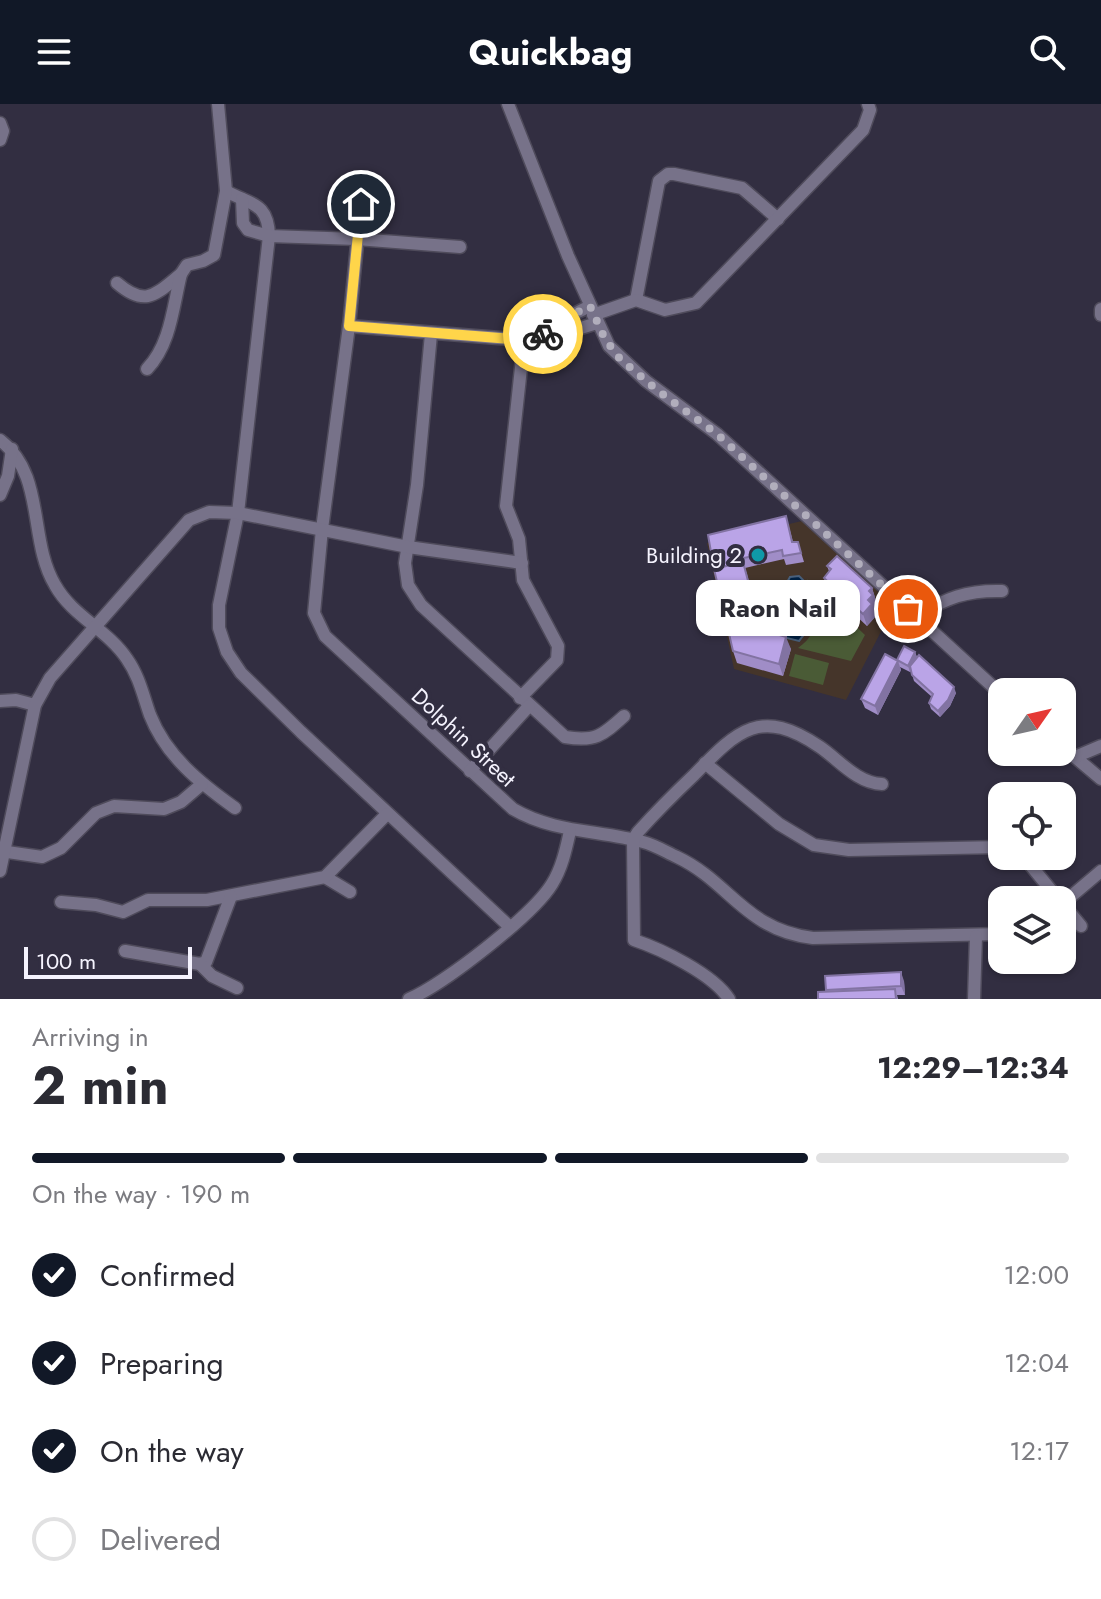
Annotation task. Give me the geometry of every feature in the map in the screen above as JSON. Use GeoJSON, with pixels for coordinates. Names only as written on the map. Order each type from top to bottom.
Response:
{"type":"FeatureCollection","features":[{"type":"Feature","properties":{"kind":"street"},"geometry":{"type":"LineString","coordinates":[[117,283],[140,298],[149,297],[181,274],[187,265],[214,255],[226,191],[218,104]]}},
{"type":"Feature","properties":{"kind":"street"},"geometry":{"type":"LineString","coordinates":[[508,104],[593,314],[609,346],[657,390],[717,434],[988,682]]}},
{"type":"Feature","properties":{"kind":"street"},"geometry":{"type":"LineString","coordinates":[[551,332],[564,319],[593,314],[636,300],[665,310],[696,303],[863,130],[870,110],[868,104]]}},
{"type":"Feature","properties":{"kind":"street"},"geometry":{"type":"LineString","coordinates":[[0,123],[3,131],[0,140]]}},
{"type":"Feature","properties":{"kind":"street"},"geometry":{"type":"LineString","coordinates":[[636,300],[659,181],[663,177],[674,174],[742,188],[778,219]]}},
{"type":"Feature","properties":{"kind":"street"},"geometry":{"type":"LineString","coordinates":[[226,191],[259,206],[266,214],[269,236],[238,513],[219,605],[219,628],[227,652],[241,673],[510,927]]}},
{"type":"Feature","properties":{"kind":"street"},"geometry":{"type":"LineString","coordinates":[[242,199],[243,223],[248,230],[269,236],[460,247]]}},
{"type":"Feature","properties":{"kind":"street","name":"Dolphin Street"},"geometry":{"type":"LineString","coordinates":[[361,204],[314,613],[325,636],[470,771],[522,815],[570,831],[633,840],[681,859],[704,874],[754,917],[799,937],[988,935]]}},
{"type":"Feature","properties":{"kind":"street"},"geometry":{"type":"LineString","coordinates":[[147,369],[166,341],[181,274]]}},
{"type":"Feature","properties":{"kind":"street"},"geometry":{"type":"LineString","coordinates":[[1101,309],[1101,315]]}},
{"type":"Feature","properties":{"kind":"street"},"geometry":{"type":"LineString","coordinates":[[349,326],[524,340],[551,332],[571,331],[593,314]]}},
{"type":"Feature","properties":{"kind":"street"},"geometry":{"type":"LineString","coordinates":[[431,334],[405,563],[408,585],[421,605],[565,737],[588,741],[606,732],[624,716]]}},
{"type":"Feature","properties":{"kind":"street"},"geometry":{"type":"LineString","coordinates":[[470,771],[557,660],[558,646],[523,580],[519,539],[506,506],[524,340]]}},
{"type":"Feature","properties":{"kind":"street"},"geometry":{"type":"LineString","coordinates":[[0,440],[12,449],[32,490],[44,555],[54,585],[71,606],[118,646],[129,661],[141,683],[160,736],[175,757],[202,784],[235,808]]}},
{"type":"Feature","properties":{"kind":"street"},"geometry":{"type":"LineString","coordinates":[[0,495],[8,476],[12,449]]}},
{"type":"Feature","properties":{"kind":"street"},"geometry":{"type":"LineString","coordinates":[[0,871],[35,705],[50,678],[189,520],[209,512],[238,513],[408,547],[522,563]]}},
{"type":"Feature","properties":{"kind":"street"},"geometry":{"type":"LineString","coordinates":[[916,616],[959,594],[977,590],[1002,591]]}},
{"type":"Feature","properties":{"kind":"street"},"geometry":{"type":"LineString","coordinates":[[0,701],[16,700],[35,705]]}},
{"type":"Feature","properties":{"kind":"street"},"geometry":{"type":"LineString","coordinates":[[729,999],[724,991],[699,972],[654,947],[634,940],[633,840],[705,763],[738,733],[755,727],[771,727],[806,739],[857,776],[882,784]]}},
{"type":"Feature","properties":{"kind":"street"},"geometry":{"type":"LineString","coordinates":[[1076,757],[1101,746]]}},
{"type":"Feature","properties":{"kind":"street"},"geometry":{"type":"LineString","coordinates":[[1076,758],[1101,779]]}},
{"type":"Feature","properties":{"kind":"street"},"geometry":{"type":"LineString","coordinates":[[705,763],[779,824],[814,845],[849,850],[988,847]]}},
{"type":"Feature","properties":{"kind":"street"},"geometry":{"type":"LineString","coordinates":[[2,851],[42,857],[61,848],[96,813],[114,806],[164,809],[181,802],[202,784]]}},
{"type":"Feature","properties":{"kind":"street"},"geometry":{"type":"LineString","coordinates":[[61,902],[96,905],[123,912],[148,900],[207,900],[325,877],[387,814]]}},
{"type":"Feature","properties":{"kind":"street"},"geometry":{"type":"LineString","coordinates":[[409,999],[434,994],[544,896],[558,874],[570,831]]}},
{"type":"Feature","properties":{"kind":"street"},"geometry":{"type":"LineString","coordinates":[[1034,870],[1047,886]]}},
{"type":"Feature","properties":{"kind":"street"},"geometry":{"type":"LineString","coordinates":[[1076,891],[1101,871]]}},
{"type":"Feature","properties":{"kind":"street"},"geometry":{"type":"LineString","coordinates":[[325,877],[350,892]]}},
{"type":"Feature","properties":{"kind":"street"},"geometry":{"type":"LineString","coordinates":[[125,951],[200,964],[206,962],[231,896]]}},
{"type":"Feature","properties":{"kind":"street"},"geometry":{"type":"LineString","coordinates":[[1076,920],[1081,926]]}},
{"type":"Feature","properties":{"kind":"street"},"geometry":{"type":"LineString","coordinates":[[974,999],[976,936]]}},
{"type":"Feature","properties":{"kind":"street"},"geometry":{"type":"LineString","coordinates":[[200,964],[212,976],[237,988]]}},
{"type":"Feature","properties":{"kind":"shaded area"},"geometry":{"type":"Polygon","coordinates":[[[802,521],[894,606],[846,700],[734,669],[707,543],[802,521]]]}},
{"type":"Feature","properties":{"kind":"green space"},"geometry":{"type":"Polygon","coordinates":[[[807,579],[865,635],[851,661],[798,648],[812,633],[817,616],[807,579]]]}},
{"type":"Feature","properties":{"kind":"green space"},"geometry":{"type":"Polygon","coordinates":[[[795,654],[829,663],[823,685],[789,676],[795,654]]]}},
{"type":"Feature","properties":{"kind":"water"},"geometry":{"type":"Polygon","coordinates":[[[799,576],[810,591],[813,608],[809,625],[799,641],[770,634],[761,591],[773,598],[779,616],[792,620],[801,613],[803,604],[794,602],[785,586],[790,577],[799,576]]]}},
{"type":"Feature","properties":{"kind":"building","name":"Building 2"},"geometry":{"type":"Polygon","coordinates":[[[786,516],[792,542],[798,542],[801,553],[783,556],[782,550],[734,560],[735,564],[714,569],[708,535],[786,516]]]}},
{"type":"Feature","properties":{"kind":"building"},"geometry":{"type":"Polygon","coordinates":[[[837,556],[872,588],[869,591],[873,595],[868,600],[872,604],[863,614],[824,578],[831,569],[827,566],[837,556]]]}},
{"type":"Feature","properties":{"kind":"building"},"geometry":{"type":"Polygon","coordinates":[[[743,562],[760,626],[774,629],[773,633],[786,637],[779,664],[733,651],[714,569],[743,562]]]}},
{"type":"Feature","properties":{"kind":"building"},"geometry":{"type":"Polygon","coordinates":[[[904,646],[915,652],[908,666],[897,660],[904,646]]]}},
{"type":"Feature","properties":{"kind":"building"},"geometry":{"type":"Polygon","coordinates":[[[885,654],[898,661],[875,706],[861,699],[885,654]]]}},
{"type":"Feature","properties":{"kind":"building"},"geometry":{"type":"Polygon","coordinates":[[[919,655],[954,687],[938,711],[929,703],[933,694],[912,675],[910,666],[919,655]]]}},
{"type":"Feature","properties":{"kind":"building"},"geometry":{"type":"Polygon","coordinates":[[[901,972],[901,986],[826,990],[825,976],[901,972]]]}},
{"type":"Feature","properties":{"kind":"building"},"geometry":{"type":"Polygon","coordinates":[[[895,989],[896,999],[818,999],[818,992],[895,989]]]}},
{"type":"Feature","properties":{"kind":"way so far"},"geometry":{"type":"LineString","coordinates":[[543,334],[590,306],[605,339],[620,359],[717,434],[908,609]]}},
{"type":"Feature","properties":{"kind":"place","name":"Building 2"},"geometry":{"type":"Point","coordinates":[758,555]}},
{"type":"Feature","properties":{"kind":"place","name":"Raon Nail"},"geometry":{"type":"Point","coordinates":[908,609]}},
{"type":"Feature","properties":{"kind":"route"},"geometry":{"type":"LineString","coordinates":[[361,204],[349,326],[524,340],[543,334]]}}]}
